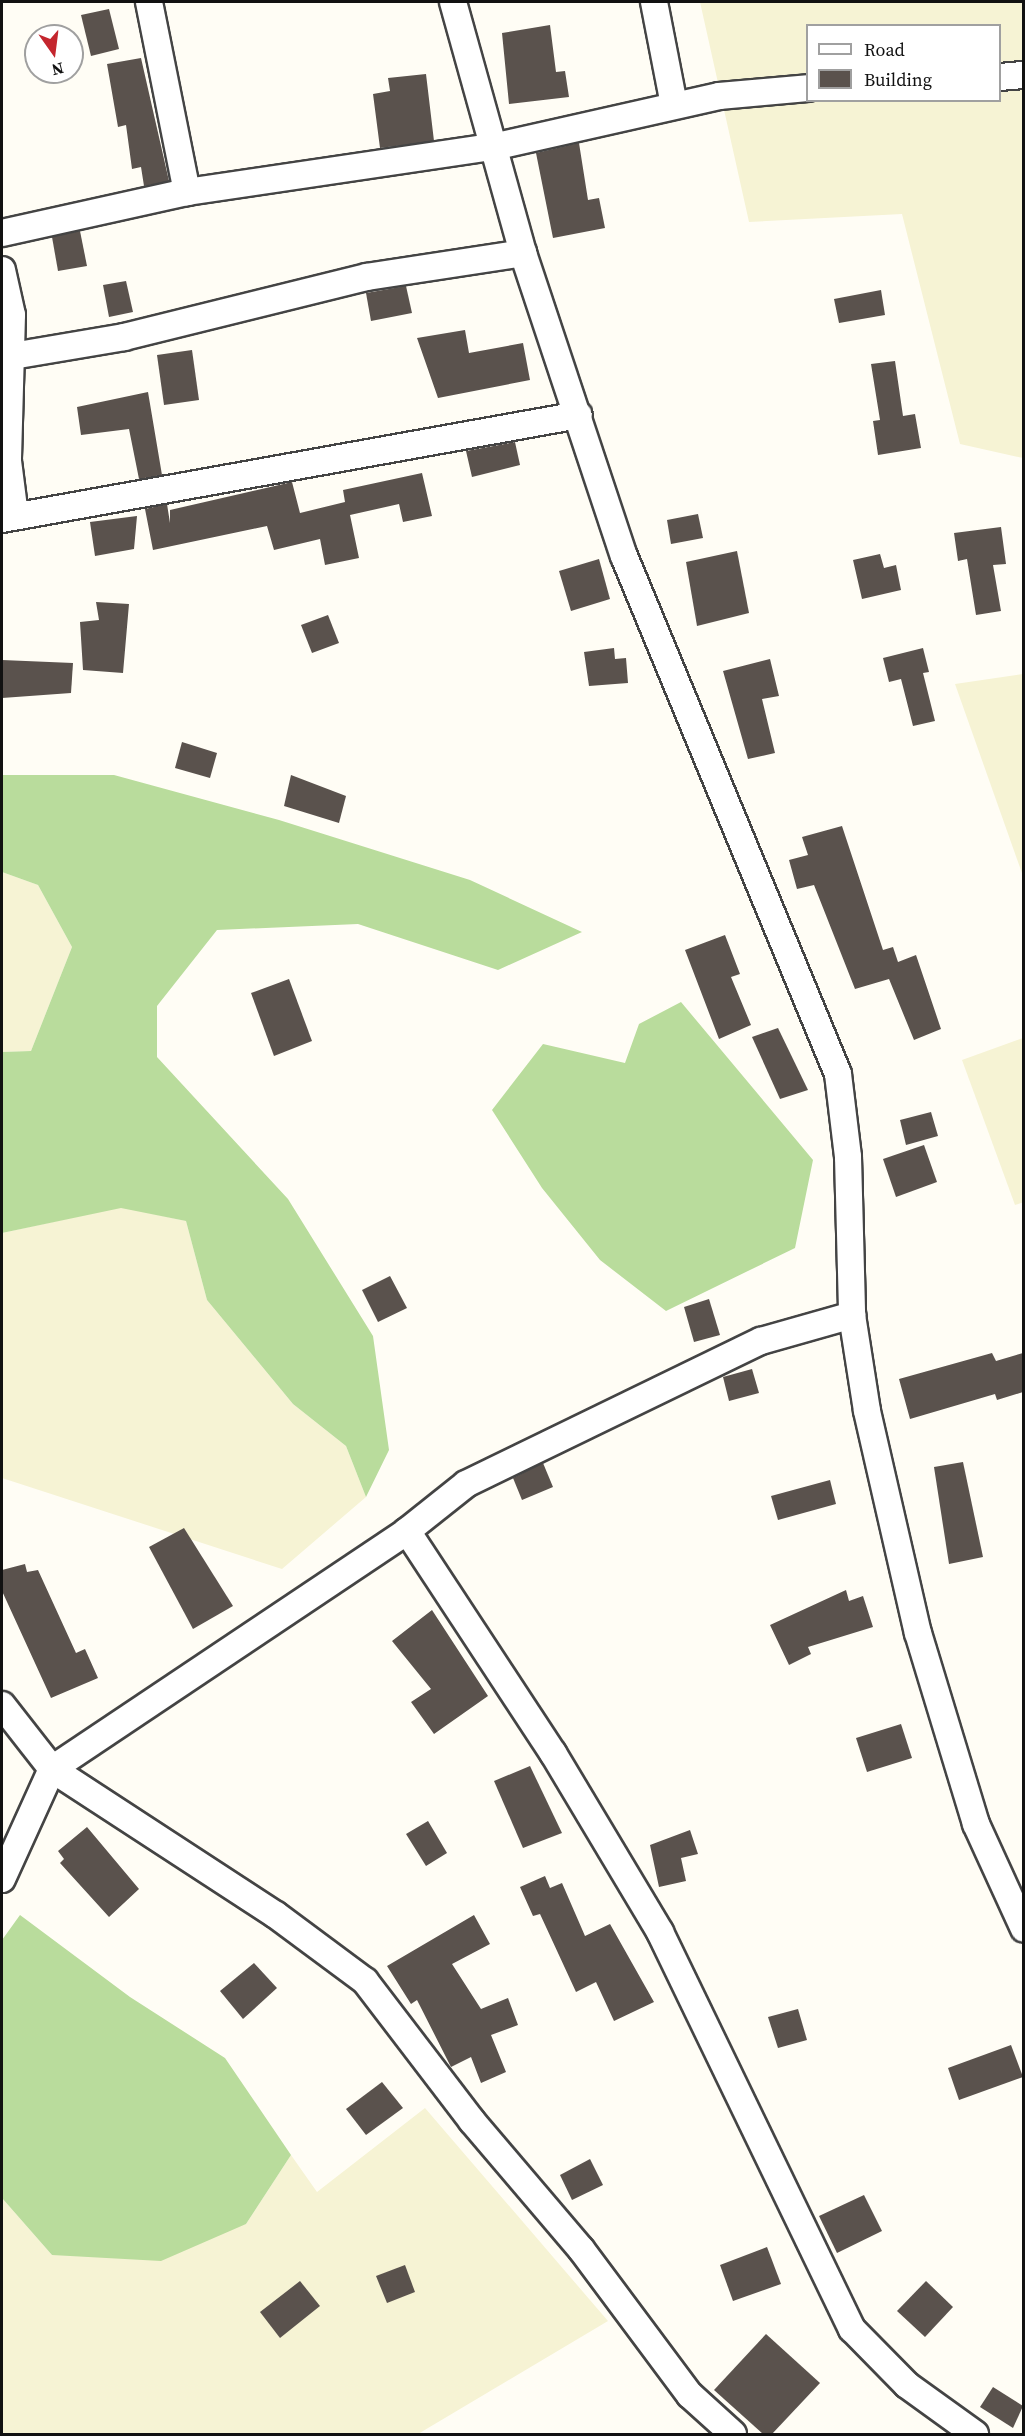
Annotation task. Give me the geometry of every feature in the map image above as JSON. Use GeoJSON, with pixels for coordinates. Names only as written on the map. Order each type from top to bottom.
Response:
{"type":"FeatureCollection","features":[{"type":"Feature","properties":{"kind":"street"},"geometry":{"type":"LineString","coordinates":[[149,2],[187,192]]}},
{"type":"Feature","properties":{"kind":"street"},"geometry":{"type":"LineString","coordinates":[[453,2],[523,253],[579,415],[624,556],[838,1074],[848,1157],[852,1315],[867,1411],[918,1633],[976,1824],[1023,1929]]}},
{"type":"Feature","properties":{"kind":"street"},"geometry":{"type":"LineString","coordinates":[[654,2],[674,105]]}},
{"type":"Feature","properties":{"kind":"street"},"geometry":{"type":"LineString","coordinates":[[1001,77],[1023,75]]}},
{"type":"Feature","properties":{"kind":"street"},"geometry":{"type":"LineString","coordinates":[[2,233],[187,192],[493,147],[674,105],[806,88]]}},
{"type":"Feature","properties":{"kind":"street"},"geometry":{"type":"LineString","coordinates":[[12,356],[124,337],[367,277],[523,253]]}},
{"type":"Feature","properties":{"kind":"street"},"geometry":{"type":"LineString","coordinates":[[2,270],[12,315],[8,518],[579,415]]}},
{"type":"Feature","properties":{"kind":"street"},"geometry":{"type":"LineString","coordinates":[[2,1879],[52,1769],[407,1531],[466,1484],[761,1341],[852,1315]]}},
{"type":"Feature","properties":{"kind":"street"},"geometry":{"type":"LineString","coordinates":[[407,1531],[552,1753],[660,1932],[852,2329],[907,2385],[975,2434]]}},
{"type":"Feature","properties":{"kind":"street"},"geometry":{"type":"LineString","coordinates":[[2,1705],[52,1769],[276,1915],[365,1980],[472,2121],[581,2249],[690,2395],[733,2434]]}},
{"type":"Feature","properties":{"kind":"shaded area"},"geometry":{"type":"Polygon","coordinates":[[[700,2],[1023,2],[1023,458],[960,444],[902,214],[749,222],[700,2]]]}},
{"type":"Feature","properties":{"kind":"shaded area"},"geometry":{"type":"Polygon","coordinates":[[[1024,674],[1023,876],[955,684],[1024,674]]]}},
{"type":"Feature","properties":{"kind":"shaded area"},"geometry":{"type":"Polygon","coordinates":[[[2,872],[38,885],[72,947],[31,1051],[2,1052],[2,872]]]}},
{"type":"Feature","properties":{"kind":"shaded area"},"geometry":{"type":"Polygon","coordinates":[[[1023,1038],[1024,1202],[1015,1205],[962,1060],[1023,1038]]]}},
{"type":"Feature","properties":{"kind":"shaded area"},"geometry":{"type":"Polygon","coordinates":[[[121,1207],[186,1221],[207,1300],[293,1404],[346,1446],[366,1497],[282,1569],[2,1478],[2,1233],[121,1207]]]}},
{"type":"Feature","properties":{"kind":"shaded area"},"geometry":{"type":"Polygon","coordinates":[[[425,2108],[608,2321],[418,2434],[2,2434],[2,2198],[52,2255],[246,2224],[291,2155],[317,2192],[425,2108]]]}},
{"type":"Feature","properties":{"kind":"green space"},"geometry":{"type":"Polygon","coordinates":[[[2,775],[114,775],[279,820],[470,880],[582,932],[498,970],[358,924],[217,930],[157,1006],[157,1057],[288,1199],[373,1336],[389,1450],[366,1497],[346,1446],[293,1404],[207,1300],[186,1221],[121,1208],[2,1233],[2,1052],[31,1051],[72,947],[38,885],[2,872],[2,775]]]}},
{"type":"Feature","properties":{"kind":"green space"},"geometry":{"type":"Polygon","coordinates":[[[681,1002],[813,1160],[795,1248],[666,1311],[600,1260],[542,1188],[492,1110],[543,1044],[625,1063],[639,1024],[681,1002]]]}},
{"type":"Feature","properties":{"kind":"green space"},"geometry":{"type":"Polygon","coordinates":[[[20,1915],[130,1997],[225,2058],[291,2155],[246,2224],[161,2261],[52,2255],[2,2198],[2,1940],[20,1915]]]}},
{"type":"Feature","properties":{"kind":"building"},"geometry":{"type":"Polygon","coordinates":[[[109,9],[119,49],[91,56],[81,15],[109,9]]]}},
{"type":"Feature","properties":{"kind":"building"},"geometry":{"type":"Polygon","coordinates":[[[550,25],[556,72],[565,71],[569,97],[509,104],[502,33],[550,25]]]}},
{"type":"Feature","properties":{"kind":"building"},"geometry":{"type":"Polygon","coordinates":[[[141,58],[169,181],[144,186],[141,167],[132,169],[126,125],[118,127],[107,64],[141,58]]]}},
{"type":"Feature","properties":{"kind":"building"},"geometry":{"type":"Polygon","coordinates":[[[426,74],[434,141],[380,148],[373,94],[390,91],[388,78],[426,74]]]}},
{"type":"Feature","properties":{"kind":"building"},"geometry":{"type":"Polygon","coordinates":[[[579,143],[588,200],[599,198],[605,228],[553,238],[536,153],[579,143]]]}},
{"type":"Feature","properties":{"kind":"building"},"geometry":{"type":"Polygon","coordinates":[[[80,231],[87,266],[58,271],[52,237],[80,231]]]}},
{"type":"Feature","properties":{"kind":"building"},"geometry":{"type":"Polygon","coordinates":[[[126,281],[133,312],[109,317],[103,285],[126,281]]]}},
{"type":"Feature","properties":{"kind":"building"},"geometry":{"type":"Polygon","coordinates":[[[406,286],[412,313],[371,321],[366,293],[406,286]]]}},
{"type":"Feature","properties":{"kind":"building"},"geometry":{"type":"Polygon","coordinates":[[[881,290],[885,315],[839,323],[834,299],[881,290]]]}},
{"type":"Feature","properties":{"kind":"building"},"geometry":{"type":"Polygon","coordinates":[[[465,330],[469,353],[523,343],[530,380],[438,398],[417,338],[465,330]]]}},
{"type":"Feature","properties":{"kind":"building"},"geometry":{"type":"Polygon","coordinates":[[[192,350],[199,400],[164,405],[157,355],[192,350]]]}},
{"type":"Feature","properties":{"kind":"building"},"geometry":{"type":"Polygon","coordinates":[[[895,361],[903,416],[915,414],[921,448],[878,455],[873,421],[880,420],[871,364],[895,361]]]}},
{"type":"Feature","properties":{"kind":"building"},"geometry":{"type":"Polygon","coordinates":[[[148,392],[162,475],[139,479],[129,429],[81,435],[77,407],[148,392]]]}},
{"type":"Feature","properties":{"kind":"building"},"geometry":{"type":"Polygon","coordinates":[[[515,442],[520,465],[472,477],[466,451],[515,442]]]}},
{"type":"Feature","properties":{"kind":"building"},"geometry":{"type":"Polygon","coordinates":[[[422,473],[432,516],[403,522],[399,504],[350,515],[359,558],[325,565],[320,539],[274,550],[267,526],[153,550],[145,509],[167,504],[170,523],[170,510],[292,482],[300,513],[345,502],[343,490],[422,473]]]}},
{"type":"Feature","properties":{"kind":"building"},"geometry":{"type":"Polygon","coordinates":[[[698,514],[703,538],[671,544],[667,520],[698,514]]]}},
{"type":"Feature","properties":{"kind":"building"},"geometry":{"type":"Polygon","coordinates":[[[137,516],[134,549],[95,556],[90,522],[137,516]]]}},
{"type":"Feature","properties":{"kind":"building"},"geometry":{"type":"Polygon","coordinates":[[[1001,527],[1006,564],[993,565],[1001,611],[976,615],[967,559],[958,561],[954,533],[1001,527]]]}},
{"type":"Feature","properties":{"kind":"building"},"geometry":{"type":"Polygon","coordinates":[[[737,551],[749,613],[697,626],[686,562],[737,551]]]}},
{"type":"Feature","properties":{"kind":"building"},"geometry":{"type":"Polygon","coordinates":[[[880,554],[884,568],[896,565],[901,590],[862,599],[853,560],[880,554]]]}},
{"type":"Feature","properties":{"kind":"building"},"geometry":{"type":"Polygon","coordinates":[[[599,559],[610,599],[571,611],[559,571],[599,559]]]}},
{"type":"Feature","properties":{"kind":"building"},"geometry":{"type":"Polygon","coordinates":[[[96,602],[129,604],[123,673],[83,670],[80,622],[99,620],[96,602]]]}},
{"type":"Feature","properties":{"kind":"building"},"geometry":{"type":"Polygon","coordinates":[[[328,615],[339,643],[312,653],[301,625],[328,615]]]}},
{"type":"Feature","properties":{"kind":"building"},"geometry":{"type":"Polygon","coordinates":[[[614,648],[615,659],[626,658],[628,683],[589,686],[584,652],[614,648]]]}},
{"type":"Feature","properties":{"kind":"building"},"geometry":{"type":"Polygon","coordinates":[[[923,648],[929,672],[923,673],[935,721],[913,726],[901,679],[889,682],[883,658],[923,648]]]}},
{"type":"Feature","properties":{"kind":"building"},"geometry":{"type":"Polygon","coordinates":[[[770,659],[779,696],[762,699],[775,753],[748,759],[723,671],[770,659]]]}},
{"type":"Feature","properties":{"kind":"building"},"geometry":{"type":"Polygon","coordinates":[[[2,660],[73,663],[71,693],[2,698],[2,660]]]}},
{"type":"Feature","properties":{"kind":"building"},"geometry":{"type":"Polygon","coordinates":[[[182,742],[217,753],[210,778],[175,768],[182,742]]]}},
{"type":"Feature","properties":{"kind":"building"},"geometry":{"type":"Polygon","coordinates":[[[291,775],[346,796],[339,823],[284,806],[291,775]]]}},
{"type":"Feature","properties":{"kind":"building"},"geometry":{"type":"Polygon","coordinates":[[[842,826],[883,950],[893,947],[898,962],[916,955],[941,1029],[914,1040],[889,979],[855,989],[814,885],[797,889],[789,860],[808,855],[802,837],[842,826]]]}},
{"type":"Feature","properties":{"kind":"building"},"geometry":{"type":"Polygon","coordinates":[[[725,935],[740,974],[731,977],[751,1025],[719,1039],[685,950],[725,935]]]}},
{"type":"Feature","properties":{"kind":"building"},"geometry":{"type":"Polygon","coordinates":[[[289,979],[312,1041],[274,1056],[251,993],[289,979]]]}},
{"type":"Feature","properties":{"kind":"building"},"geometry":{"type":"Polygon","coordinates":[[[778,1028],[808,1090],[780,1099],[752,1037],[778,1028]]]}},
{"type":"Feature","properties":{"kind":"building"},"geometry":{"type":"Polygon","coordinates":[[[931,1112],[938,1136],[906,1145],[900,1120],[931,1112]]]}},
{"type":"Feature","properties":{"kind":"building"},"geometry":{"type":"Polygon","coordinates":[[[924,1145],[937,1182],[896,1197],[883,1159],[924,1145]]]}},
{"type":"Feature","properties":{"kind":"building"},"geometry":{"type":"Polygon","coordinates":[[[390,1276],[407,1308],[378,1322],[362,1290],[390,1276]]]}},
{"type":"Feature","properties":{"kind":"building"},"geometry":{"type":"Polygon","coordinates":[[[709,1299],[720,1335],[694,1342],[684,1307],[709,1299]]]}},
{"type":"Feature","properties":{"kind":"building"},"geometry":{"type":"Polygon","coordinates":[[[992,1353],[996,1361],[1023,1353],[1023,1392],[997,1400],[995,1394],[910,1419],[899,1379],[992,1353]]]}},
{"type":"Feature","properties":{"kind":"building"},"geometry":{"type":"Polygon","coordinates":[[[752,1369],[759,1393],[729,1401],[723,1377],[752,1369]]]}},
{"type":"Feature","properties":{"kind":"building"},"geometry":{"type":"Polygon","coordinates":[[[963,1462],[983,1557],[949,1564],[934,1467],[963,1462]]]}},
{"type":"Feature","properties":{"kind":"building"},"geometry":{"type":"Polygon","coordinates":[[[543,1463],[553,1487],[522,1500],[513,1478],[543,1463]]]}},
{"type":"Feature","properties":{"kind":"building"},"geometry":{"type":"Polygon","coordinates":[[[830,1480],[836,1504],[778,1520],[771,1496],[830,1480]]]}},
{"type":"Feature","properties":{"kind":"building"},"geometry":{"type":"Polygon","coordinates":[[[184,1528],[233,1606],[193,1629],[149,1547],[184,1528]]]}},
{"type":"Feature","properties":{"kind":"building"},"geometry":{"type":"Polygon","coordinates":[[[25,1564],[27,1572],[38,1570],[76,1653],[85,1649],[98,1678],[51,1698],[2,1591],[2,1570],[25,1564]]]}},
{"type":"Feature","properties":{"kind":"building"},"geometry":{"type":"Polygon","coordinates":[[[846,1590],[849,1601],[863,1596],[873,1627],[808,1647],[811,1654],[789,1665],[770,1625],[846,1590]]]}},
{"type":"Feature","properties":{"kind":"building"},"geometry":{"type":"Polygon","coordinates":[[[432,1610],[488,1696],[434,1734],[411,1702],[431,1689],[392,1641],[432,1610]]]}},
{"type":"Feature","properties":{"kind":"building"},"geometry":{"type":"Polygon","coordinates":[[[901,1724],[912,1758],[867,1772],[856,1738],[901,1724]]]}},
{"type":"Feature","properties":{"kind":"building"},"geometry":{"type":"Polygon","coordinates":[[[530,1766],[562,1833],[523,1848],[494,1781],[530,1766]]]}},
{"type":"Feature","properties":{"kind":"building"},"geometry":{"type":"Polygon","coordinates":[[[428,1821],[447,1853],[426,1866],[406,1834],[428,1821]]]}},
{"type":"Feature","properties":{"kind":"building"},"geometry":{"type":"Polygon","coordinates":[[[87,1827],[139,1889],[109,1917],[60,1863],[64,1859],[58,1851],[87,1827]]]}},
{"type":"Feature","properties":{"kind":"building"},"geometry":{"type":"Polygon","coordinates":[[[690,1830],[698,1854],[681,1858],[686,1881],[659,1887],[650,1845],[690,1830]]]}},
{"type":"Feature","properties":{"kind":"building"},"geometry":{"type":"Polygon","coordinates":[[[545,1876],[550,1888],[562,1883],[585,1936],[610,1924],[654,2002],[614,2021],[596,1982],[576,1992],[540,1914],[533,1916],[520,1887],[545,1876]]]}},
{"type":"Feature","properties":{"kind":"building"},"geometry":{"type":"Polygon","coordinates":[[[474,1915],[490,1944],[452,1964],[481,2009],[508,1998],[518,2025],[491,2035],[506,2072],[481,2083],[471,2057],[451,2067],[417,2000],[411,2004],[387,1966],[474,1915]]]}},
{"type":"Feature","properties":{"kind":"building"},"geometry":{"type":"Polygon","coordinates":[[[254,1963],[277,1988],[243,2019],[220,1991],[254,1963]]]}},
{"type":"Feature","properties":{"kind":"building"},"geometry":{"type":"Polygon","coordinates":[[[798,2009],[807,2040],[778,2048],[768,2017],[798,2009]]]}},
{"type":"Feature","properties":{"kind":"building"},"geometry":{"type":"Polygon","coordinates":[[[1011,2045],[1023,2077],[959,2100],[948,2068],[1011,2045]]]}},
{"type":"Feature","properties":{"kind":"building"},"geometry":{"type":"Polygon","coordinates":[[[382,2082],[403,2108],[366,2135],[346,2109],[382,2082]]]}},
{"type":"Feature","properties":{"kind":"building"},"geometry":{"type":"Polygon","coordinates":[[[590,2159],[603,2185],[572,2200],[560,2175],[590,2159]]]}},
{"type":"Feature","properties":{"kind":"building"},"geometry":{"type":"Polygon","coordinates":[[[864,2195],[882,2231],[837,2253],[819,2216],[864,2195]]]}},
{"type":"Feature","properties":{"kind":"building"},"geometry":{"type":"Polygon","coordinates":[[[767,2247],[781,2284],[733,2301],[720,2265],[767,2247]]]}},
{"type":"Feature","properties":{"kind":"building"},"geometry":{"type":"Polygon","coordinates":[[[405,2265],[415,2292],[387,2303],[376,2276],[405,2265]]]}},
{"type":"Feature","properties":{"kind":"building"},"geometry":{"type":"Polygon","coordinates":[[[300,2281],[320,2306],[280,2338],[260,2312],[300,2281]]]}},
{"type":"Feature","properties":{"kind":"building"},"geometry":{"type":"Polygon","coordinates":[[[926,2281],[953,2307],[925,2337],[897,2311],[926,2281]]]}},
{"type":"Feature","properties":{"kind":"building"},"geometry":{"type":"Polygon","coordinates":[[[766,2334],[820,2383],[772,2434],[763,2434],[714,2390],[766,2334]]]}},
{"type":"Feature","properties":{"kind":"building"},"geometry":{"type":"Polygon","coordinates":[[[993,2387],[1023,2406],[1013,2428],[980,2407],[993,2387]]]}}]}
